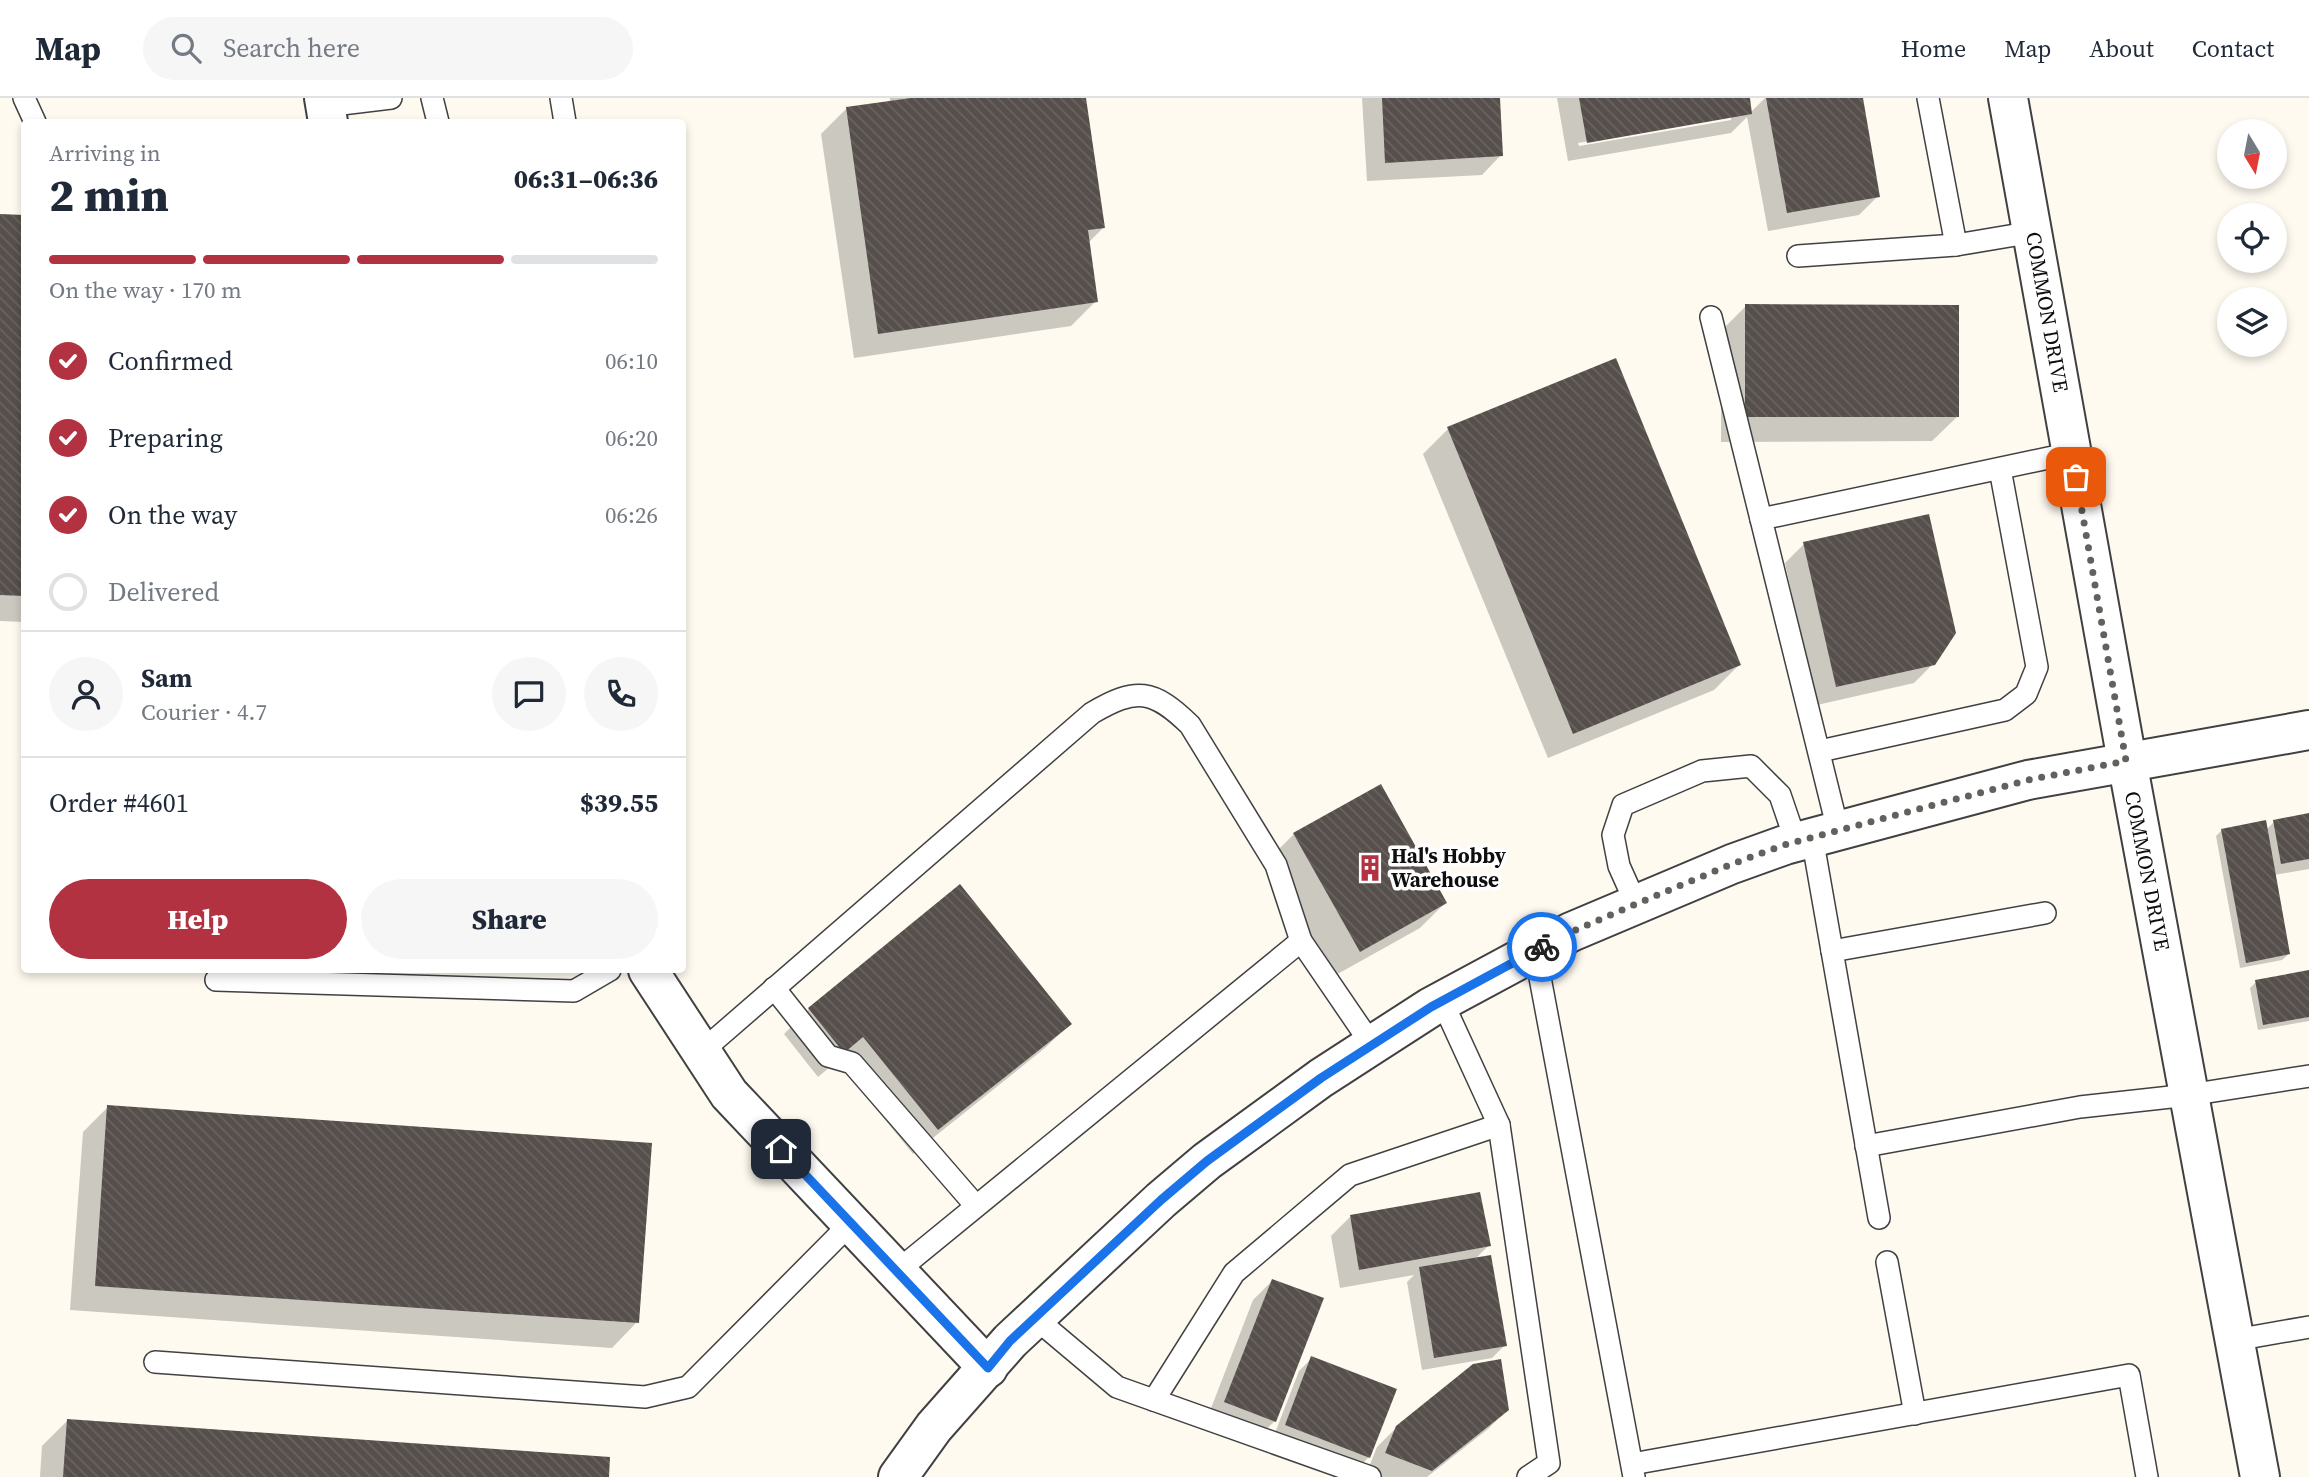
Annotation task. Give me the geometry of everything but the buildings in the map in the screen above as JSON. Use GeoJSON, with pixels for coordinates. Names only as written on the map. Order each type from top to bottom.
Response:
{"type":"FeatureCollection","features":[{"type":"Feature","properties":{"kind":"street","name":"COMMON DRIVE"},"geometry":{"type":"LineString","coordinates":[[2008,98],[2126,761],[2260,1477]]}},
{"type":"Feature","properties":{"kind":"street"},"geometry":{"type":"LineString","coordinates":[[898,1477],[934,1427],[1010,1341],[1161,1200],[1207,1161],[1321,1078],[1372,1045],[1442,1001],[1535,951],[1571,932],[1732,864],[1815,836],[2028,780],[2309,730]]}},
{"type":"Feature","properties":{"kind":"street"},"geometry":{"type":"LineString","coordinates":[[650,973],[729,1094],[988,1368]]}},
{"type":"Feature","properties":{"kind":"lane"},"geometry":{"type":"LineString","coordinates":[[24,98],[34,119]]}},
{"type":"Feature","properties":{"kind":"lane"},"geometry":{"type":"LineString","coordinates":[[325,109],[391,98]]}},
{"type":"Feature","properties":{"kind":"lane"},"geometry":{"type":"LineString","coordinates":[[432,98],[437,119]]}},
{"type":"Feature","properties":{"kind":"lane"},"geometry":{"type":"LineString","coordinates":[[561,98],[564,119]]}},
{"type":"Feature","properties":{"kind":"lane"},"geometry":{"type":"LineString","coordinates":[[1928,98],[1956,245]]}},
{"type":"Feature","properties":{"kind":"lane"},"geometry":{"type":"LineString","coordinates":[[1798,256],[1956,245],[2033,232]]}},
{"type":"Feature","properties":{"kind":"lane"},"geometry":{"type":"LineString","coordinates":[[1712,317],[1820,751],[1815,836],[1832,951],[1879,1218]]}},
{"type":"Feature","properties":{"kind":"lane"},"geometry":{"type":"LineString","coordinates":[[1762,519],[2072,453]]}},
{"type":"Feature","properties":{"kind":"lane"},"geometry":{"type":"LineString","coordinates":[[1820,751],[2005,710],[2026,694],[2037,667],[2000,469]]}},
{"type":"Feature","properties":{"kind":"lane"},"geometry":{"type":"LineString","coordinates":[[701,1052],[1092,713],[1117,698],[1148,695],[1172,707],[1190,725],[1276,864],[1301,941],[1372,1045]]}},
{"type":"Feature","properties":{"kind":"lane"},"geometry":{"type":"LineString","coordinates":[[1636,904],[1619,866],[1613,835],[1623,805],[1702,771],[1751,766],[1815,836]]}},
{"type":"Feature","properties":{"kind":"lane"},"geometry":{"type":"LineString","coordinates":[[1832,951],[2045,913]]}},
{"type":"Feature","properties":{"kind":"lane"},"geometry":{"type":"LineString","coordinates":[[896,1272],[1301,941]]}},
{"type":"Feature","properties":{"kind":"lane"},"geometry":{"type":"LineString","coordinates":[[1535,951],[1633,1471],[1915,1414],[2129,1375],[2147,1477]]}},
{"type":"Feature","properties":{"kind":"lane"},"geometry":{"type":"LineString","coordinates":[[216,980],[574,991],[605,973]]}},
{"type":"Feature","properties":{"kind":"lane"},"geometry":{"type":"LineString","coordinates":[[774,988],[828,1056],[852,1063],[976,1206]]}},
{"type":"Feature","properties":{"kind":"lane"},"geometry":{"type":"LineString","coordinates":[[1442,1001],[1499,1125],[1549,1463],[1528,1477]]}},
{"type":"Feature","properties":{"kind":"lane"},"geometry":{"type":"LineString","coordinates":[[1866,1146],[2080,1107],[2189,1095],[2309,1076]]}},
{"type":"Feature","properties":{"kind":"lane"},"geometry":{"type":"LineString","coordinates":[[1154,1401],[1234,1273],[1350,1175],[1499,1125]]}},
{"type":"Feature","properties":{"kind":"lane"},"geometry":{"type":"LineString","coordinates":[[155,1362],[645,1397],[688,1387],[851,1223]]}},
{"type":"Feature","properties":{"kind":"lane"},"geometry":{"type":"LineString","coordinates":[[1887,1262],[1915,1414]]}},
{"type":"Feature","properties":{"kind":"lane"},"geometry":{"type":"LineString","coordinates":[[1035,1318],[1116,1387],[1370,1477]]}},
{"type":"Feature","properties":{"kind":"lane"},"geometry":{"type":"LineString","coordinates":[[2235,1340],[2309,1327]]}},
{"type":"Feature","properties":{"kind":"way so far"},"geometry":{"type":"LineString","coordinates":[[1542,947],[1636,904],[1784,845],[2028,780],[2126,761],[2076,477]]}},
{"type":"Feature","properties":{"kind":"place","name":"Hal's Hobby Warehouse"},"geometry":{"type":"Point","coordinates":[1370,868]}},
{"type":"Feature","properties":{"kind":"route"},"geometry":{"type":"LineString","coordinates":[[781,1149],[988,1368],[1010,1341],[1161,1200],[1207,1161],[1321,1078],[1431,1007],[1542,947]]}}]}
